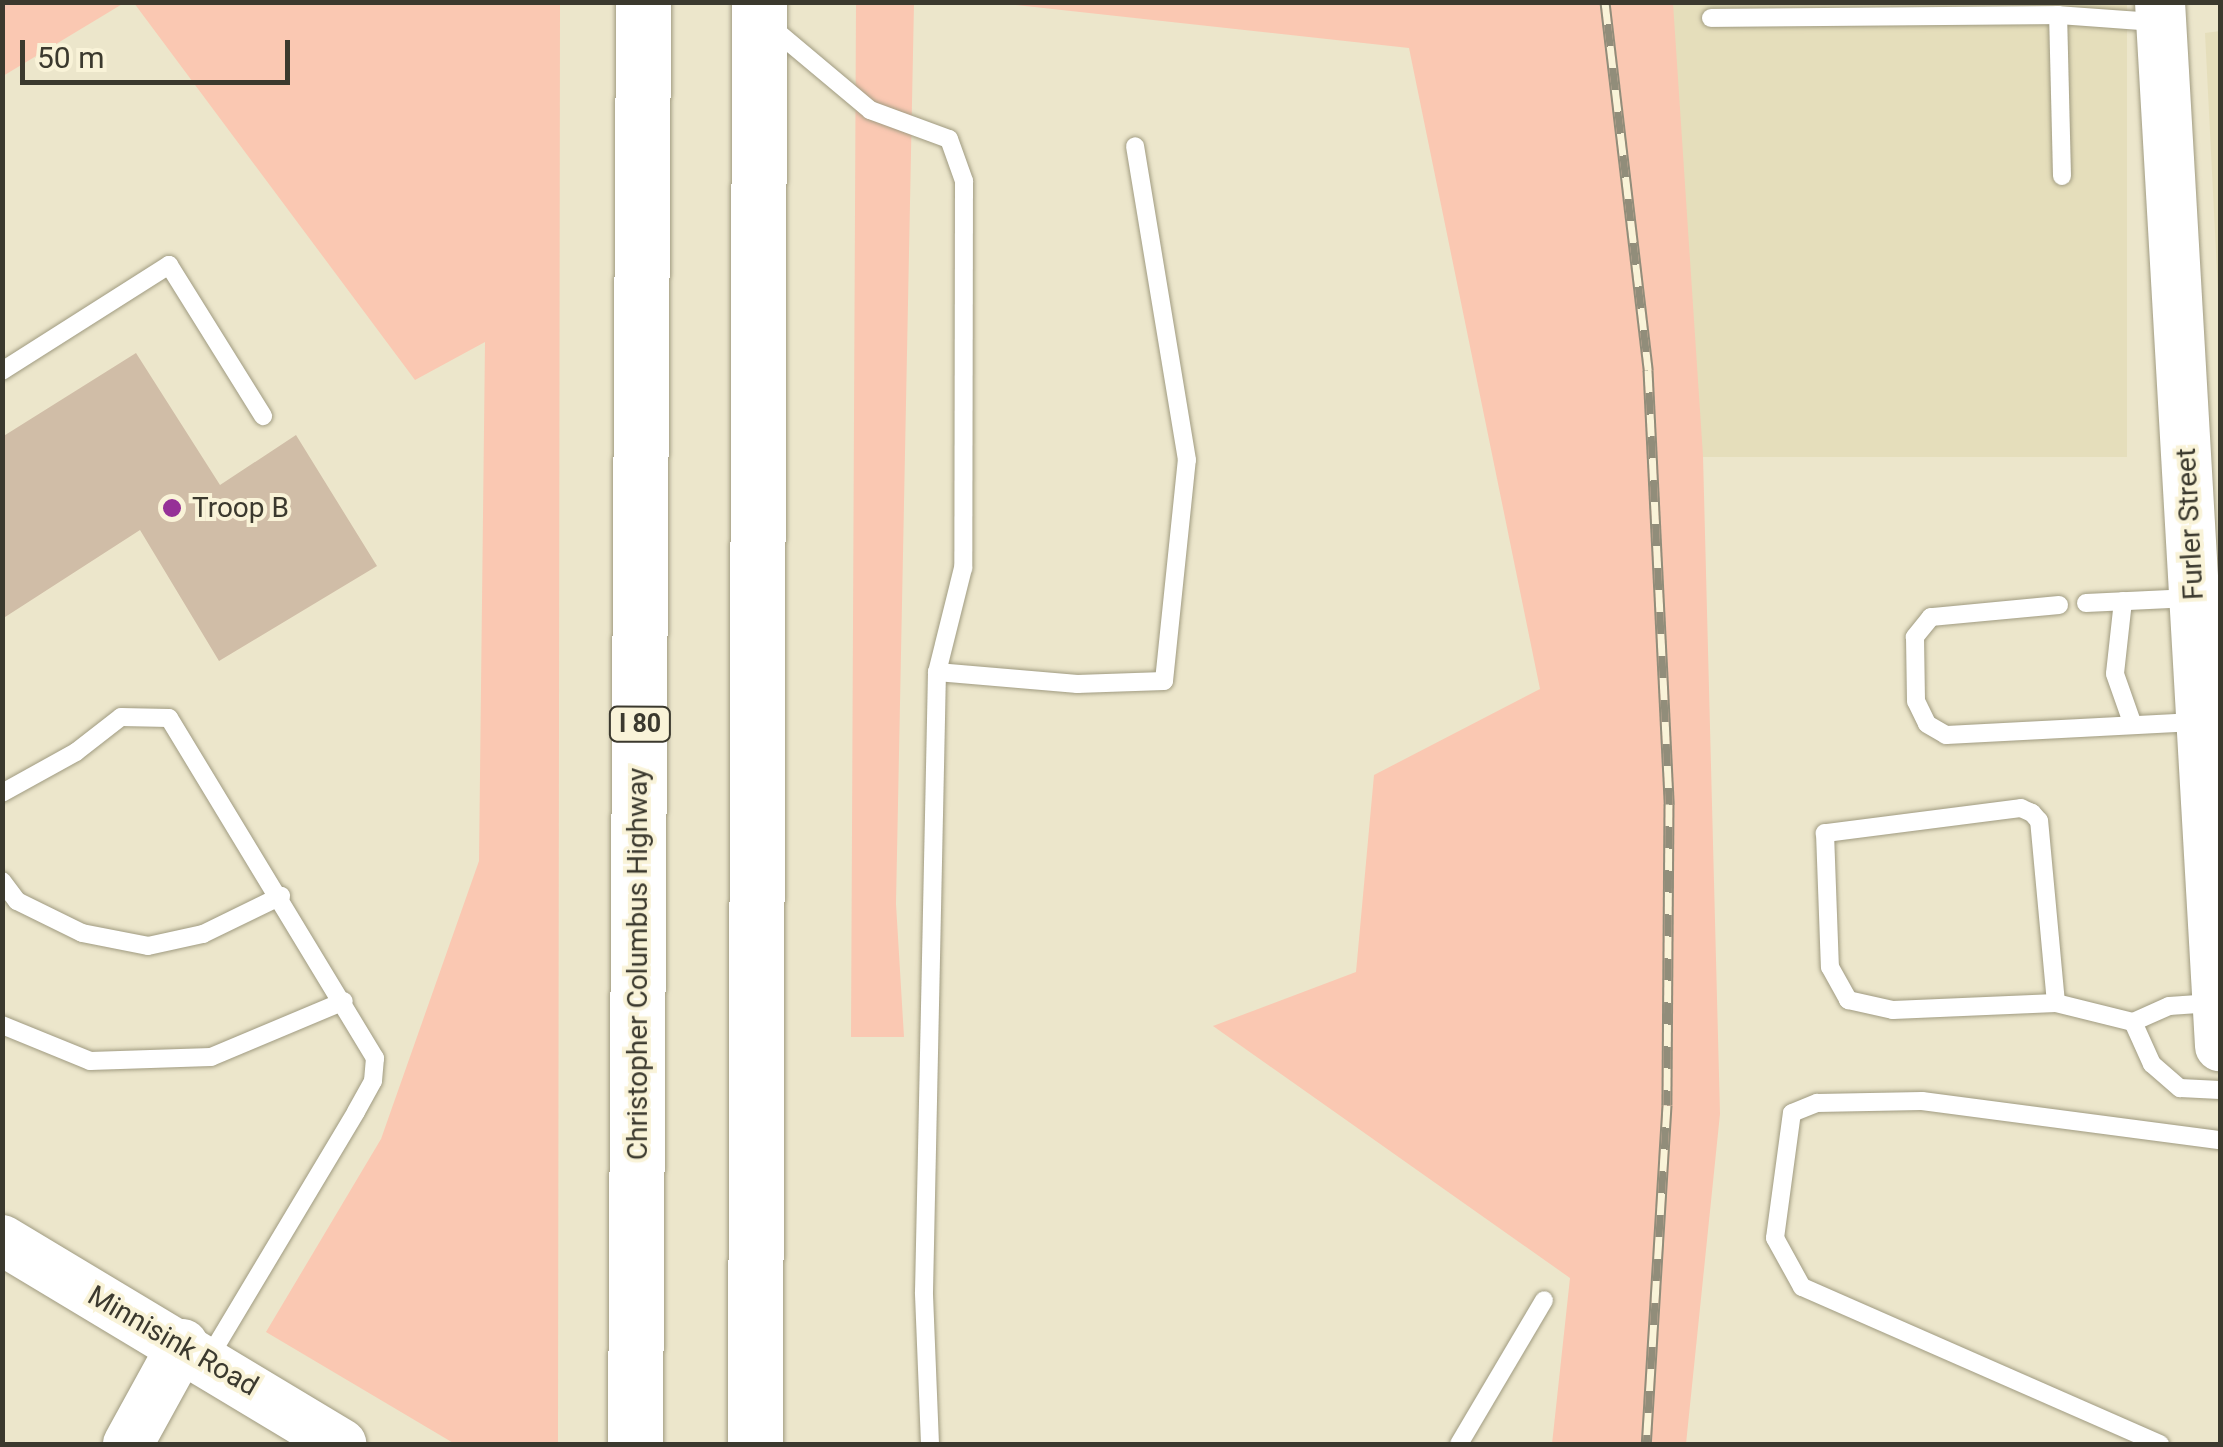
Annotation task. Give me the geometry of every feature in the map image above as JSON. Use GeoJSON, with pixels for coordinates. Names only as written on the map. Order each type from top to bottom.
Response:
{"type":"FeatureCollection","features":[{"type":"Feature","properties":{"kind":"highway","name":"Christopher Columbus Highway"},"geometry":{"type":"LineString","coordinates":[[635,1444],[643,2]]}},
{"type":"Feature","properties":{"kind":"highway"},"geometry":{"type":"LineString","coordinates":[[755,1444],[759,10]]}},
{"type":"Feature","properties":{"kind":"street","name":"Furler Street"},"geometry":{"type":"LineString","coordinates":[[2161,13],[2219,1024]]}},
{"type":"Feature","properties":{"kind":"street","name":"Minnisink Road"},"geometry":{"type":"LineString","coordinates":[[2,1240],[195,1352],[341,1444]]}},
{"type":"Feature","properties":{"kind":"street"},"geometry":{"type":"LineString","coordinates":[[128,1444],[195,1352]]}},
{"type":"Feature","properties":{"kind":"lane"},"geometry":{"type":"LineString","coordinates":[[759,10],[870,110],[949,140],[964,181],[963,568],[937,672],[924,1292],[930,1444]]}},
{"type":"Feature","properties":{"kind":"lane"},"geometry":{"type":"LineString","coordinates":[[1711,18],[2161,13]]}},
{"type":"Feature","properties":{"kind":"lane"},"geometry":{"type":"LineString","coordinates":[[2058,15],[2062,176]]}},
{"type":"Feature","properties":{"kind":"lane"},"geometry":{"type":"LineString","coordinates":[[937,672],[1077,684],[1164,682],[1187,460],[1135,146]]}},
{"type":"Feature","properties":{"kind":"lane"},"geometry":{"type":"LineString","coordinates":[[2,371],[169,264],[263,416]]}},
{"type":"Feature","properties":{"kind":"lane"},"geometry":{"type":"LineString","coordinates":[[2086,603],[2194,598]]}},
{"type":"Feature","properties":{"kind":"lane"},"geometry":{"type":"LineString","coordinates":[[2123,601],[2114,674],[2133,725]]}},
{"type":"Feature","properties":{"kind":"lane"},"geometry":{"type":"LineString","coordinates":[[2059,605],[1931,617],[1914,637],[1920,714],[1946,734],[2202,722]]}},
{"type":"Feature","properties":{"kind":"lane"},"geometry":{"type":"LineString","coordinates":[[2,793],[76,752],[121,717],[168,718],[282,896],[375,1058],[373,1081],[195,1352]]}},
{"type":"Feature","properties":{"kind":"lane"},"geometry":{"type":"LineString","coordinates":[[2056,1003],[2038,821],[2032,812],[2021,808],[1825,833],[1830,967],[1848,1000],[1894,1010],[2056,1003],[2133,1022],[2168,1006],[2219,1024]]}},
{"type":"Feature","properties":{"kind":"lane"},"geometry":{"type":"LineString","coordinates":[[2,881],[17,902],[82,933],[148,946],[203,934],[282,896]]}},
{"type":"Feature","properties":{"kind":"lane"},"geometry":{"type":"LineString","coordinates":[[2,1025],[90,1060],[211,1058],[344,1001]]}},
{"type":"Feature","properties":{"kind":"lane"},"geometry":{"type":"LineString","coordinates":[[2133,1022],[2152,1064],[2180,1088],[2220,1090]]}},
{"type":"Feature","properties":{"kind":"lane"},"geometry":{"type":"LineString","coordinates":[[2160,1444],[1802,1287],[1776,1238],[1792,1113],[1816,1103],[1922,1101],[2220,1140]]}},
{"type":"Feature","properties":{"kind":"lane"},"geometry":{"type":"LineString","coordinates":[[1459,1444],[1544,1300]]}},
{"type":"Feature","properties":{"kind":"shaded area"},"geometry":{"type":"Polygon","coordinates":[[[3,2],[124,2],[124,3],[3,76],[3,2]]]}},
{"type":"Feature","properties":{"kind":"shaded area"},"geometry":{"type":"Polygon","coordinates":[[[134,3],[560,3],[558,1444],[455,1444],[266,1332],[381,1139],[479,861],[485,342],[415,380],[134,3]]]}},
{"type":"Feature","properties":{"kind":"shaded area"},"geometry":{"type":"Polygon","coordinates":[[[856,3],[914,3],[896,904],[904,1037],[851,1037],[856,3]]]}},
{"type":"Feature","properties":{"kind":"shaded area"},"geometry":{"type":"Polygon","coordinates":[[[997,3],[1673,3],[1703,456],[1720,1114],[1686,1444],[1552,1444],[1570,1278],[1213,1026],[1356,972],[1374,775],[1540,689],[1409,48],[997,3]]]}},
{"type":"Feature","properties":{"kind":"shaded area"},"geometry":{"type":"Polygon","coordinates":[[[1673,3],[2127,3],[2127,457],[1673,457],[1673,3]]]}},
{"type":"Feature","properties":{"kind":"shaded area"},"geometry":{"type":"Polygon","coordinates":[[[2220,31],[2220,331],[2205,33],[2220,31]]]}},
{"type":"Feature","properties":{"kind":"building","name":"Troop B"},"geometry":{"type":"Polygon","coordinates":[[[136,353],[220,485],[296,435],[377,566],[219,661],[140,530],[2,619],[2,437],[136,353]]]}},
{"type":"Feature","properties":{"kind":"railway"},"geometry":{"type":"LineString","coordinates":[[1605,2],[1648,370],[1669,804],[1667,1105],[1646,1444]]}},
{"type":"Feature","properties":{"kind":"place","name":"Troop B"},"geometry":{"type":"Point","coordinates":[172,508]}}]}
